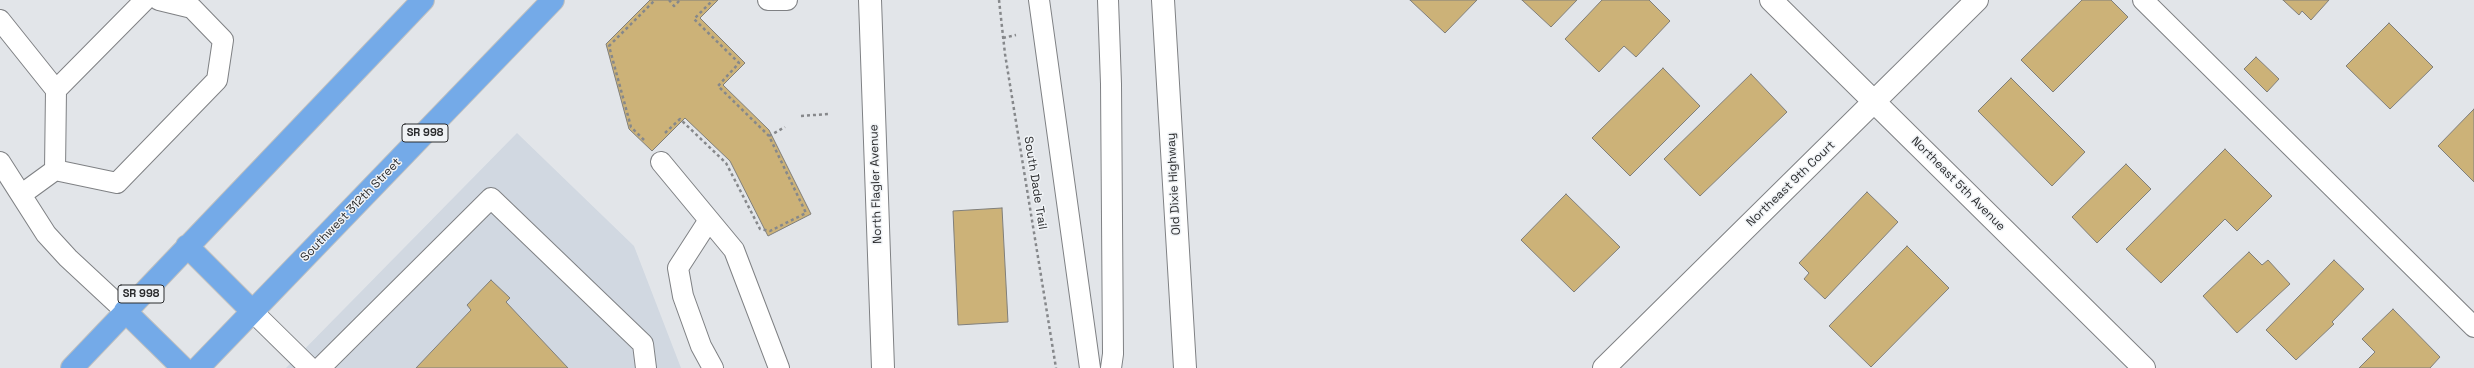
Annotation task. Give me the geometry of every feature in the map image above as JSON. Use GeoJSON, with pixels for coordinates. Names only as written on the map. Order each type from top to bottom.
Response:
{"type":"FeatureCollection","features":[{"type":"Feature","properties":{"kind":"highway","name":"SR 998"},"geometry":{"type":"LineString","coordinates":[[72,368],[423,0]]}},
{"type":"Feature","properties":{"kind":"highway","name":"Southwest 312th Street"},"geometry":{"type":"LineString","coordinates":[[198,368],[553,0]]}},
{"type":"Feature","properties":{"kind":"highway"},"geometry":{"type":"LineString","coordinates":[[187,246],[252,311]]}},
{"type":"Feature","properties":{"kind":"highway"},"geometry":{"type":"LineString","coordinates":[[125,311],[184,368]]}},
{"type":"Feature","properties":{"kind":"street","name":"North Flagler Avenue"},"geometry":{"type":"LineString","coordinates":[[870,0],[883,368]]}},
{"type":"Feature","properties":{"kind":"street","name":"Old Dixie Highway"},"geometry":{"type":"LineString","coordinates":[[1163,0],[1185,368]]}},
{"type":"Feature","properties":{"kind":"street","name":"Northeast 5th Avenue"},"geometry":{"type":"LineString","coordinates":[[1771,0],[2144,368]]}},
{"type":"Feature","properties":{"kind":"street","name":"Northeast 9th Court"},"geometry":{"type":"LineString","coordinates":[[1604,368],[1978,0]]}},
{"type":"Feature","properties":{"kind":"lane"},"geometry":{"type":"LineString","coordinates":[[56,90],[145,0]]}},
{"type":"Feature","properties":{"kind":"lane"},"geometry":{"type":"LineString","coordinates":[[22,194],[55,170],[117,183],[217,80],[223,40],[192,8],[159,0]]}},
{"type":"Feature","properties":{"kind":"lane"},"geometry":{"type":"LineString","coordinates":[[768,0],[787,0]]}},
{"type":"Feature","properties":{"kind":"lane"},"geometry":{"type":"LineString","coordinates":[[1039,0],[1090,368]]}},
{"type":"Feature","properties":{"kind":"lane"},"geometry":{"type":"LineString","coordinates":[[1108,0],[1111,108],[1113,354],[1111,368]]}},
{"type":"Feature","properties":{"kind":"lane"},"geometry":{"type":"LineString","coordinates":[[2143,0],[2474,327]]}},
{"type":"Feature","properties":{"kind":"lane"},"geometry":{"type":"LineString","coordinates":[[0,20],[56,90],[55,170]]}},
{"type":"Feature","properties":{"kind":"lane"},"geometry":{"type":"LineString","coordinates":[[660,162],[734,250],[779,368]]}},
{"type":"Feature","properties":{"kind":"lane"},"geometry":{"type":"LineString","coordinates":[[2,168],[22,194],[55,244],[125,311]]}},
{"type":"Feature","properties":{"kind":"lane"},"geometry":{"type":"LineString","coordinates":[[320,368],[491,198],[643,344],[646,368]]}},
{"type":"Feature","properties":{"kind":"lane"},"geometry":{"type":"LineString","coordinates":[[709,220],[678,268],[683,296],[701,346],[713,368]]}},
{"type":"Feature","properties":{"kind":"lane"},"geometry":{"type":"LineString","coordinates":[[252,311],[310,368]]}},
{"type":"Feature","properties":{"kind":"path"},"geometry":{"type":"LineString","coordinates":[[646,142],[631,127],[609,46],[655,0]]}},
{"type":"Feature","properties":{"kind":"path"},"geometry":{"type":"LineString","coordinates":[[669,0],[674,6],[680,0]]}},
{"type":"Feature","properties":{"kind":"path"},"geometry":{"type":"LineString","coordinates":[[661,138],[680,118],[726,163],[760,229],[770,231],[806,213],[769,136],[718,86],[740,63],[694,19],[713,0]]}},
{"type":"Feature","properties":{"kind":"path","name":"South Dade Trail"},"geometry":{"type":"LineString","coordinates":[[999,0],[1003,38],[1056,368]]}},
{"type":"Feature","properties":{"kind":"path"},"geometry":{"type":"LineString","coordinates":[[1003,38],[1021,34]]}},
{"type":"Feature","properties":{"kind":"path"},"geometry":{"type":"LineString","coordinates":[[801,116],[828,114]]}},
{"type":"Feature","properties":{"kind":"path"},"geometry":{"type":"LineString","coordinates":[[769,136],[785,127]]}},
{"type":"Feature","properties":{"kind":"shaded area"},"geometry":{"type":"Polygon","coordinates":[[[517,133],[634,246],[681,368],[286,368],[517,133]]]}},
{"type":"Feature","properties":{"kind":"building"},"geometry":{"type":"Polygon","coordinates":[[[650,0],[718,0],[700,18],[745,63],[723,85],[769,130],[811,214],[768,236],[730,161],[685,118],[652,151],[629,129],[606,44],[650,0]]]}},
{"type":"Feature","properties":{"kind":"building"},"geometry":{"type":"Polygon","coordinates":[[[1410,0],[1477,0],[1445,33],[1410,0]]]}},
{"type":"Feature","properties":{"kind":"building"},"geometry":{"type":"Polygon","coordinates":[[[1522,0],[1577,0],[1551,27],[1522,0]]]}},
{"type":"Feature","properties":{"kind":"building"},"geometry":{"type":"Polygon","coordinates":[[[1602,0],[1649,0],[1670,21],[1636,57],[1624,46],[1599,72],[1565,39],[1602,0]]]}},
{"type":"Feature","properties":{"kind":"building"},"geometry":{"type":"Polygon","coordinates":[[[2082,0],[2111,0],[2128,17],[2053,92],[2021,60],[2082,0]]]}},
{"type":"Feature","properties":{"kind":"building"},"geometry":{"type":"Polygon","coordinates":[[[2283,0],[2329,0],[2311,20],[2302,11],[2299,15],[2283,0]]]}},
{"type":"Feature","properties":{"kind":"building"},"geometry":{"type":"Polygon","coordinates":[[[2389,23],[2433,67],[2390,109],[2346,66],[2389,23]]]}},
{"type":"Feature","properties":{"kind":"building"},"geometry":{"type":"Polygon","coordinates":[[[2256,57],[2279,79],[2267,92],[2244,69],[2256,57]]]}},
{"type":"Feature","properties":{"kind":"building"},"geometry":{"type":"Polygon","coordinates":[[[1663,68],[1700,106],[1630,176],[1592,138],[1663,68]]]}},
{"type":"Feature","properties":{"kind":"building"},"geometry":{"type":"Polygon","coordinates":[[[1751,74],[1787,112],[1700,196],[1664,159],[1751,74]]]}},
{"type":"Feature","properties":{"kind":"building"},"geometry":{"type":"Polygon","coordinates":[[[2011,78],[2085,152],[2052,186],[1978,111],[2011,78]]]}},
{"type":"Feature","properties":{"kind":"building"},"geometry":{"type":"Polygon","coordinates":[[[2474,109],[2474,182],[2438,146],[2474,109]]]}},
{"type":"Feature","properties":{"kind":"building"},"geometry":{"type":"Polygon","coordinates":[[[2225,149],[2272,196],[2237,231],[2225,219],[2161,283],[2126,249],[2225,149]]]}},
{"type":"Feature","properties":{"kind":"building"},"geometry":{"type":"Polygon","coordinates":[[[2126,164],[2151,189],[2097,243],[2072,217],[2126,164]]]}},
{"type":"Feature","properties":{"kind":"building"},"geometry":{"type":"Polygon","coordinates":[[[1867,192],[1898,222],[1825,299],[1804,279],[1809,273],[1799,263],[1867,192]]]}},
{"type":"Feature","properties":{"kind":"building"},"geometry":{"type":"Polygon","coordinates":[[[1566,194],[1620,247],[1574,292],[1521,240],[1566,194]]]}},
{"type":"Feature","properties":{"kind":"building"},"geometry":{"type":"Polygon","coordinates":[[[1002,208],[1008,322],[958,325],[953,211],[1002,208]]]}},
{"type":"Feature","properties":{"kind":"building"},"geometry":{"type":"Polygon","coordinates":[[[1907,246],[1949,288],[1871,367],[1829,326],[1907,246]]]}},
{"type":"Feature","properties":{"kind":"building"},"geometry":{"type":"Polygon","coordinates":[[[2249,252],[2262,265],[2268,260],[2290,284],[2237,333],[2203,296],[2249,252]]]}},
{"type":"Feature","properties":{"kind":"building"},"geometry":{"type":"Polygon","coordinates":[[[2334,260],[2364,289],[2332,322],[2334,324],[2296,360],[2266,330],[2334,260]]]}},
{"type":"Feature","properties":{"kind":"building"},"geometry":{"type":"Polygon","coordinates":[[[491,280],[510,298],[506,302],[568,368],[416,368],[471,310],[467,305],[491,280]]]}},
{"type":"Feature","properties":{"kind":"building"},"geometry":{"type":"Polygon","coordinates":[[[2393,309],[2440,357],[2430,368],[2359,368],[2375,352],[2362,339],[2393,309]]]}}]}
